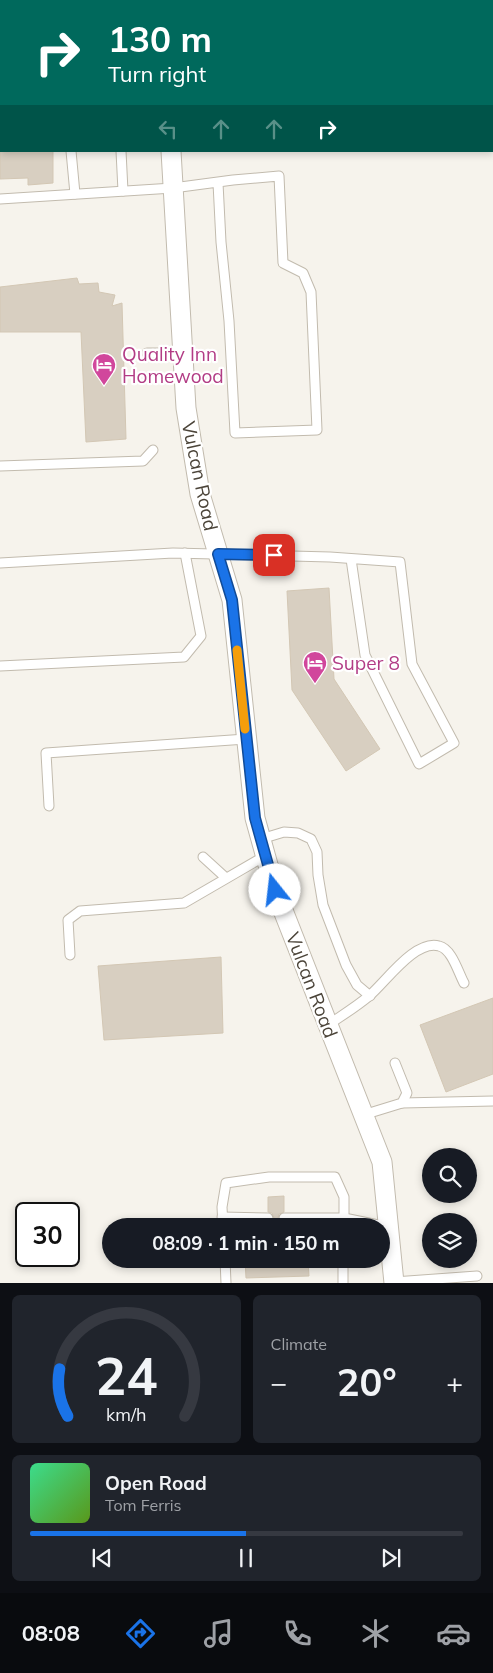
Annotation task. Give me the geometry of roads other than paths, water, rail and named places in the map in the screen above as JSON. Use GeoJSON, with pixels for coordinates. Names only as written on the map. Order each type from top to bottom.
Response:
{"type":"FeatureCollection","features":[{"type":"Feature","properties":{"kind":"street","name":"Vulcan Road"},"geometry":{"type":"LineString","coordinates":[[171,152],[186,408],[200,494],[232,600],[255,818],[275,890],[382,1162],[387,1218]]}},
{"type":"Feature","properties":{"kind":"street","name":"Vulcan Road"},"geometry":{"type":"LineString","coordinates":[[390,1245],[394,1283]]}},
{"type":"Feature","properties":{"kind":"lane"},"geometry":{"type":"LineString","coordinates":[[71,152],[75,194]]}},
{"type":"Feature","properties":{"kind":"lane"},"geometry":{"type":"LineString","coordinates":[[121,152],[123,191]]}},
{"type":"Feature","properties":{"kind":"lane"},"geometry":{"type":"LineString","coordinates":[[0,198],[173,188],[279,176],[283,263],[303,273],[311,292],[318,430],[235,433],[229,321],[221,242],[218,183]]}},
{"type":"Feature","properties":{"kind":"lane"},"geometry":{"type":"LineString","coordinates":[[147,353],[183,353]]}},
{"type":"Feature","properties":{"kind":"lane"},"geometry":{"type":"LineString","coordinates":[[0,466],[143,461],[153,450]]}},
{"type":"Feature","properties":{"kind":"lane"},"geometry":{"type":"LineString","coordinates":[[0,666],[184,657],[201,636],[185,553]]}},
{"type":"Feature","properties":{"kind":"lane"},"geometry":{"type":"LineString","coordinates":[[0,563],[185,553],[351,558],[400,562],[412,664],[454,743],[419,764],[365,655],[351,558]]}},
{"type":"Feature","properties":{"kind":"lane"},"geometry":{"type":"LineString","coordinates":[[49,806],[46,753],[246,738]]}},
{"type":"Feature","properties":{"kind":"lane"},"geometry":{"type":"LineString","coordinates":[[70,955],[68,920],[80,911],[184,903],[226,878],[284,832],[298,833],[311,839],[317,852],[318,875],[323,905],[357,985],[370,996]]}},
{"type":"Feature","properties":{"kind":"lane"},"geometry":{"type":"LineString","coordinates":[[203,857],[226,878]]}},
{"type":"Feature","properties":{"kind":"lane"},"geometry":{"type":"LineString","coordinates":[[328,1025],[370,996],[405,959],[430,946],[438,945],[447,950],[464,983]]}},
{"type":"Feature","properties":{"kind":"lane"},"geometry":{"type":"LineString","coordinates":[[395,1063],[406,1093],[402,1102]]}},
{"type":"Feature","properties":{"kind":"lane"},"geometry":{"type":"LineString","coordinates":[[363,1114],[402,1102],[493,1101]]}},
{"type":"Feature","properties":{"kind":"lane"},"geometry":{"type":"LineString","coordinates":[[223,1218],[222,1207],[226,1183],[269,1177],[335,1177],[344,1197],[344,1218]]}},
{"type":"Feature","properties":{"kind":"lane"},"geometry":{"type":"LineString","coordinates":[[225,1268],[226,1283]]}},
{"type":"Feature","properties":{"kind":"lane"},"geometry":{"type":"LineString","coordinates":[[342,1283],[343,1268]]}},
{"type":"Feature","properties":{"kind":"lane"},"geometry":{"type":"LineString","coordinates":[[394,1283],[436,1281],[477,1276]]}},
{"type":"Feature","properties":{"kind":"place","name":"Quality Inn Homewood"},"geometry":{"type":"Point","coordinates":[104,386]}},
{"type":"Feature","properties":{"kind":"place","name":"Super 8"},"geometry":{"type":"Point","coordinates":[315,684]}}]}
